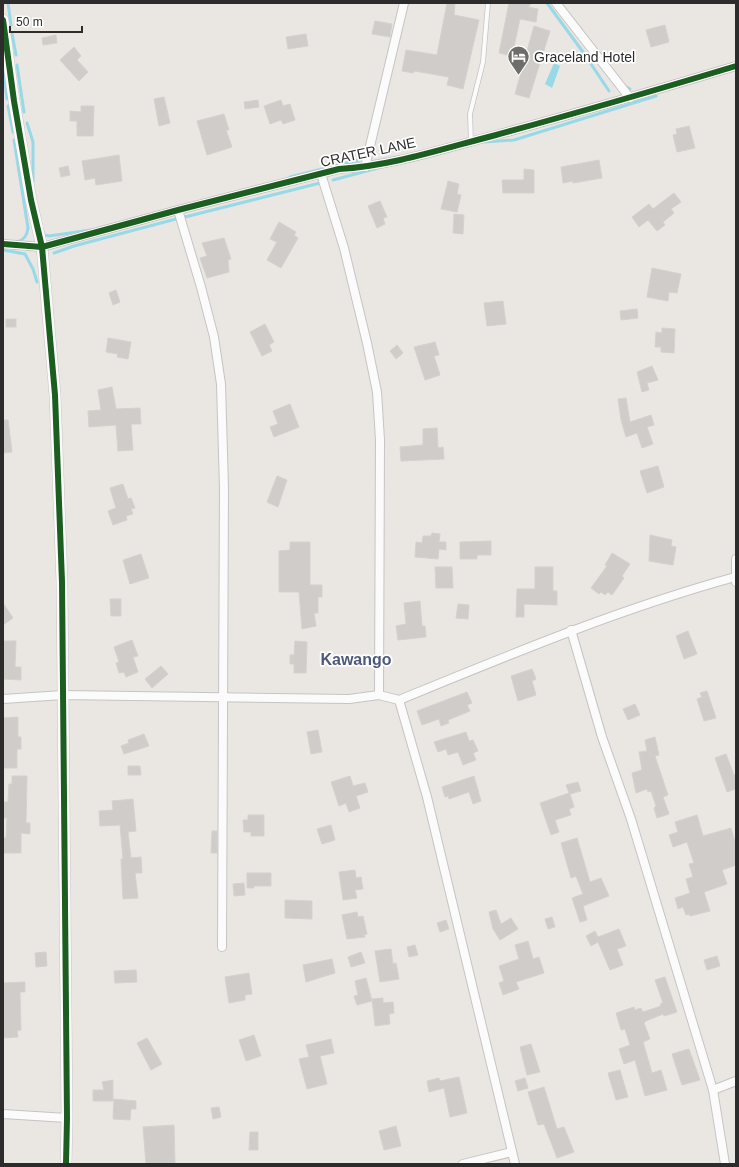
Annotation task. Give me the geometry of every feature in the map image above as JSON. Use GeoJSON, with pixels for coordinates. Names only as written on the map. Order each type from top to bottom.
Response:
{"type":"FeatureCollection","features":[{"type":"Feature","properties":{"kind":"street"},"geometry":{"type":"LineString","coordinates":[[365,167],[404,3]]}},
{"type":"Feature","properties":{"kind":"street"},"geometry":{"type":"LineString","coordinates":[[556,3],[630,98]]}},
{"type":"Feature","properties":{"kind":"street"},"geometry":{"type":"LineString","coordinates":[[3,20],[14,101],[31,200],[42,247],[55,395],[62,582],[67,1118],[66,1164]]}},
{"type":"Feature","properties":{"kind":"street","name":"CRATER LANE"},"geometry":{"type":"LineString","coordinates":[[3,244],[42,247],[178,210],[339,169],[365,167],[471,142],[630,98],[736,66]]}},
{"type":"Feature","properties":{"kind":"street"},"geometry":{"type":"LineString","coordinates":[[320,174],[344,248],[368,343],[377,392],[380,440],[379,695]]}},
{"type":"Feature","properties":{"kind":"street"},"geometry":{"type":"LineString","coordinates":[[178,210],[214,337],[221,384],[224,488],[222,947]]}},
{"type":"Feature","properties":{"kind":"street"},"geometry":{"type":"LineString","coordinates":[[3,699],[63,695],[350,699],[379,695],[399,700],[571,630],[690,589],[735,580],[736,560]]}},
{"type":"Feature","properties":{"kind":"street"},"geometry":{"type":"LineString","coordinates":[[571,630],[602,737],[631,819],[713,1090],[725,1164]]}},
{"type":"Feature","properties":{"kind":"street"},"geometry":{"type":"LineString","coordinates":[[399,700],[427,797],[515,1164]]}},
{"type":"Feature","properties":{"kind":"street"},"geometry":{"type":"LineString","coordinates":[[713,1090],[736,1082]]}},
{"type":"Feature","properties":{"kind":"street"},"geometry":{"type":"LineString","coordinates":[[3,1114],[67,1118]]}},
{"type":"Feature","properties":{"kind":"street"},"geometry":{"type":"LineString","coordinates":[[463,1164],[512,1152]]}},
{"type":"Feature","properties":{"kind":"lane"},"geometry":{"type":"LineString","coordinates":[[471,142],[470,114],[482,62],[488,3]]}},
{"type":"Feature","properties":{"kind":"water"},"geometry":{"type":"Polygon","coordinates":[[[554,63],[560,66],[552,88],[545,84],[554,63]]]}},
{"type":"Feature","properties":{"kind":"building"},"geometry":{"type":"Polygon","coordinates":[[[447,3],[455,3],[454,15],[479,20],[463,89],[447,85],[449,77],[414,71],[413,73],[402,71],[406,50],[437,55],[447,3]]]}},
{"type":"Feature","properties":{"kind":"building"},"geometry":{"type":"Polygon","coordinates":[[[509,3],[532,3],[528,7],[538,9],[536,22],[520,19],[512,56],[499,53],[509,3]]]}},
{"type":"Feature","properties":{"kind":"building"},"geometry":{"type":"Polygon","coordinates":[[[375,21],[392,24],[390,37],[372,34],[375,21]]]}},
{"type":"Feature","properties":{"kind":"building"},"geometry":{"type":"Polygon","coordinates":[[[665,25],[669,42],[651,47],[646,30],[665,25]]]}},
{"type":"Feature","properties":{"kind":"building"},"geometry":{"type":"Polygon","coordinates":[[[534,26],[550,31],[529,98],[515,94],[534,26]]]}},
{"type":"Feature","properties":{"kind":"building"},"geometry":{"type":"Polygon","coordinates":[[[306,34],[308,46],[288,49],[286,37],[306,34]]]}},
{"type":"Feature","properties":{"kind":"building"},"geometry":{"type":"Polygon","coordinates":[[[56,35],[57,43],[43,45],[42,38],[56,35]]]}},
{"type":"Feature","properties":{"kind":"building"},"geometry":{"type":"Polygon","coordinates":[[[74,47],[81,56],[77,60],[88,72],[79,81],[60,60],[74,47]]]}},
{"type":"Feature","properties":{"kind":"building"},"geometry":{"type":"Polygon","coordinates":[[[164,97],[170,123],[159,126],[154,99],[164,97]]]}},
{"type":"Feature","properties":{"kind":"building"},"geometry":{"type":"Polygon","coordinates":[[[258,100],[259,107],[245,109],[244,102],[258,100]]]}},
{"type":"Feature","properties":{"kind":"building"},"geometry":{"type":"Polygon","coordinates":[[[281,100],[283,106],[290,104],[295,120],[283,124],[281,120],[270,124],[264,106],[281,100]]]}},
{"type":"Feature","properties":{"kind":"building"},"geometry":{"type":"Polygon","coordinates":[[[81,106],[94,106],[93,136],[77,136],[77,121],[70,121],[70,111],[81,112],[81,106]]]}},
{"type":"Feature","properties":{"kind":"building"},"geometry":{"type":"Polygon","coordinates":[[[224,114],[229,130],[226,130],[232,147],[207,155],[197,121],[224,114]]]}},
{"type":"Feature","properties":{"kind":"building"},"geometry":{"type":"Polygon","coordinates":[[[689,126],[695,148],[677,152],[673,135],[677,134],[676,129],[689,126]]]}},
{"type":"Feature","properties":{"kind":"building"},"geometry":{"type":"Polygon","coordinates":[[[119,155],[122,181],[96,185],[95,178],[85,180],[82,161],[119,155]]]}},
{"type":"Feature","properties":{"kind":"building"},"geometry":{"type":"Polygon","coordinates":[[[599,160],[602,178],[573,183],[573,181],[563,183],[561,167],[599,160]]]}},
{"type":"Feature","properties":{"kind":"building"},"geometry":{"type":"Polygon","coordinates":[[[68,166],[70,175],[61,177],[59,168],[68,166]]]}},
{"type":"Feature","properties":{"kind":"building"},"geometry":{"type":"Polygon","coordinates":[[[524,169],[534,170],[534,193],[503,193],[502,180],[524,180],[524,169]]]}},
{"type":"Feature","properties":{"kind":"building"},"geometry":{"type":"Polygon","coordinates":[[[448,181],[459,184],[457,194],[461,195],[457,212],[441,209],[448,181]]]}},
{"type":"Feature","properties":{"kind":"building"},"geometry":{"type":"Polygon","coordinates":[[[674,193],[681,202],[671,209],[674,213],[663,222],[665,225],[657,231],[648,220],[639,227],[632,217],[649,204],[653,209],[674,193]]]}},
{"type":"Feature","properties":{"kind":"building"},"geometry":{"type":"Polygon","coordinates":[[[380,201],[387,217],[383,218],[385,224],[377,228],[368,206],[380,201]]]}},
{"type":"Feature","properties":{"kind":"building"},"geometry":{"type":"Polygon","coordinates":[[[454,214],[464,215],[463,234],[453,233],[454,214]]]}},
{"type":"Feature","properties":{"kind":"building"},"geometry":{"type":"Polygon","coordinates":[[[279,222],[296,232],[294,235],[298,238],[281,268],[267,260],[277,242],[270,239],[279,222]]]}},
{"type":"Feature","properties":{"kind":"building"},"geometry":{"type":"Polygon","coordinates":[[[224,238],[231,259],[228,260],[229,272],[207,278],[200,258],[207,256],[202,243],[224,238]]]}},
{"type":"Feature","properties":{"kind":"building"},"geometry":{"type":"Polygon","coordinates":[[[652,268],[681,274],[677,293],[669,292],[668,301],[647,297],[652,268]]]}},
{"type":"Feature","properties":{"kind":"building"},"geometry":{"type":"Polygon","coordinates":[[[116,290],[120,302],[113,305],[109,293],[116,290]]]}},
{"type":"Feature","properties":{"kind":"building"},"geometry":{"type":"Polygon","coordinates":[[[503,301],[506,324],[487,326],[484,303],[503,301]]]}},
{"type":"Feature","properties":{"kind":"building"},"geometry":{"type":"Polygon","coordinates":[[[637,309],[638,318],[621,320],[620,311],[637,309]]]}},
{"type":"Feature","properties":{"kind":"building"},"geometry":{"type":"Polygon","coordinates":[[[6,319],[16,319],[16,327],[6,327],[6,319]]]}},
{"type":"Feature","properties":{"kind":"building"},"geometry":{"type":"Polygon","coordinates":[[[265,324],[274,342],[269,345],[272,351],[262,356],[250,332],[265,324]]]}},
{"type":"Feature","properties":{"kind":"building"},"geometry":{"type":"Polygon","coordinates":[[[662,328],[675,329],[674,353],[661,352],[661,347],[655,347],[656,332],[662,333],[662,328]]]}},
{"type":"Feature","properties":{"kind":"building"},"geometry":{"type":"Polygon","coordinates":[[[108,338],[131,342],[128,359],[117,357],[118,354],[106,352],[108,338]]]}},
{"type":"Feature","properties":{"kind":"building"},"geometry":{"type":"Polygon","coordinates":[[[435,342],[439,355],[434,356],[440,375],[425,380],[414,347],[435,342]]]}},
{"type":"Feature","properties":{"kind":"building"},"geometry":{"type":"Polygon","coordinates":[[[397,345],[403,353],[396,359],[390,351],[397,345]]]}},
{"type":"Feature","properties":{"kind":"building"},"geometry":{"type":"Polygon","coordinates":[[[652,366],[658,380],[647,383],[649,390],[642,392],[637,372],[652,366]]]}},
{"type":"Feature","properties":{"kind":"building"},"geometry":{"type":"Polygon","coordinates":[[[112,387],[116,409],[140,408],[141,424],[131,424],[133,450],[118,451],[116,425],[89,427],[88,411],[101,410],[98,390],[112,387]]]}},
{"type":"Feature","properties":{"kind":"building"},"geometry":{"type":"Polygon","coordinates":[[[626,398],[630,422],[651,415],[654,425],[647,427],[653,444],[642,448],[637,433],[626,437],[621,420],[618,399],[626,398]]]}},
{"type":"Feature","properties":{"kind":"building"},"geometry":{"type":"Polygon","coordinates":[[[290,404],[299,427],[274,437],[270,427],[278,424],[273,411],[290,404]]]}},
{"type":"Feature","properties":{"kind":"building"},"geometry":{"type":"Polygon","coordinates":[[[3,420],[8,420],[12,452],[3,453],[3,420]]]}},
{"type":"Feature","properties":{"kind":"building"},"geometry":{"type":"Polygon","coordinates":[[[437,428],[438,448],[443,447],[444,459],[401,461],[400,447],[423,445],[423,429],[437,428]]]}},
{"type":"Feature","properties":{"kind":"building"},"geometry":{"type":"Polygon","coordinates":[[[658,466],[664,487],[647,493],[640,471],[658,466]]]}},
{"type":"Feature","properties":{"kind":"building"},"geometry":{"type":"Polygon","coordinates":[[[277,476],[287,480],[278,507],[267,502],[277,476]]]}},
{"type":"Feature","properties":{"kind":"building"},"geometry":{"type":"Polygon","coordinates":[[[123,484],[128,499],[131,498],[135,508],[131,509],[133,514],[126,516],[127,520],[113,525],[108,511],[116,508],[110,488],[123,484]]]}},
{"type":"Feature","properties":{"kind":"building"},"geometry":{"type":"Polygon","coordinates":[[[432,533],[440,534],[439,542],[446,542],[446,550],[439,549],[438,559],[415,557],[416,542],[422,543],[423,536],[431,536],[432,533]]]}},
{"type":"Feature","properties":{"kind":"building"},"geometry":{"type":"Polygon","coordinates":[[[650,535],[672,540],[671,546],[676,547],[673,565],[649,561],[650,535]]]}},
{"type":"Feature","properties":{"kind":"building"},"geometry":{"type":"Polygon","coordinates":[[[491,541],[491,555],[477,555],[477,559],[460,559],[460,542],[491,541]]]}},
{"type":"Feature","properties":{"kind":"building"},"geometry":{"type":"Polygon","coordinates":[[[290,542],[310,542],[310,585],[322,585],[322,597],[318,597],[318,613],[314,613],[316,626],[302,629],[299,592],[279,592],[279,551],[290,550],[290,542]]]}},
{"type":"Feature","properties":{"kind":"building"},"geometry":{"type":"Polygon","coordinates":[[[612,553],[630,564],[622,576],[624,578],[612,595],[608,592],[605,595],[601,592],[599,594],[591,588],[607,566],[605,565],[612,553]]]}},
{"type":"Feature","properties":{"kind":"building"},"geometry":{"type":"Polygon","coordinates":[[[141,554],[149,578],[130,584],[123,560],[141,554]]]}},
{"type":"Feature","properties":{"kind":"building"},"geometry":{"type":"Polygon","coordinates":[[[435,567],[452,567],[453,588],[436,588],[435,567]]]}},
{"type":"Feature","properties":{"kind":"building"},"geometry":{"type":"Polygon","coordinates":[[[535,567],[553,567],[553,591],[557,591],[557,605],[524,604],[524,617],[516,617],[517,589],[535,589],[535,567]]]}},
{"type":"Feature","properties":{"kind":"building"},"geometry":{"type":"Polygon","coordinates":[[[110,599],[121,599],[121,616],[111,616],[110,599]]]}},
{"type":"Feature","properties":{"kind":"building"},"geometry":{"type":"Polygon","coordinates":[[[420,601],[422,626],[425,626],[426,637],[398,640],[396,626],[406,624],[404,603],[420,601]]]}},
{"type":"Feature","properties":{"kind":"building"},"geometry":{"type":"Polygon","coordinates":[[[3,603],[13,618],[3,625],[3,603]]]}},
{"type":"Feature","properties":{"kind":"building"},"geometry":{"type":"Polygon","coordinates":[[[458,604],[469,605],[468,619],[456,618],[458,604]]]}},
{"type":"Feature","properties":{"kind":"building"},"geometry":{"type":"Polygon","coordinates":[[[688,631],[697,654],[684,659],[676,636],[688,631]]]}},
{"type":"Feature","properties":{"kind":"building"},"geometry":{"type":"Polygon","coordinates":[[[132,640],[138,656],[133,657],[138,672],[126,677],[124,672],[119,673],[116,663],[119,662],[114,647],[132,640]]]}},
{"type":"Feature","properties":{"kind":"building"},"geometry":{"type":"Polygon","coordinates":[[[3,641],[16,641],[15,667],[21,667],[21,680],[3,679],[3,641]]]}},
{"type":"Feature","properties":{"kind":"building"},"geometry":{"type":"Polygon","coordinates":[[[295,641],[307,642],[306,673],[294,673],[294,664],[290,664],[290,655],[294,655],[295,641]]]}},
{"type":"Feature","properties":{"kind":"building"},"geometry":{"type":"Polygon","coordinates":[[[161,666],[168,674],[152,688],[145,679],[161,666]]]}},
{"type":"Feature","properties":{"kind":"building"},"geometry":{"type":"Polygon","coordinates":[[[532,669],[536,679],[532,681],[536,695],[518,701],[511,676],[532,669]]]}},
{"type":"Feature","properties":{"kind":"building"},"geometry":{"type":"Polygon","coordinates":[[[707,691],[716,718],[704,721],[697,699],[702,697],[700,693],[707,691]]]}},
{"type":"Feature","properties":{"kind":"building"},"geometry":{"type":"Polygon","coordinates":[[[467,692],[472,703],[467,705],[470,711],[448,720],[449,723],[441,726],[439,719],[422,725],[417,711],[467,692]]]}},
{"type":"Feature","properties":{"kind":"building"},"geometry":{"type":"Polygon","coordinates":[[[635,704],[640,715],[628,720],[623,709],[635,704]]]}},
{"type":"Feature","properties":{"kind":"building"},"geometry":{"type":"Polygon","coordinates":[[[18,717],[18,737],[21,737],[21,749],[17,749],[17,768],[3,768],[3,718],[18,717]]]}},
{"type":"Feature","properties":{"kind":"building"},"geometry":{"type":"Polygon","coordinates":[[[318,730],[322,752],[311,754],[307,732],[318,730]]]}},
{"type":"Feature","properties":{"kind":"building"},"geometry":{"type":"Polygon","coordinates":[[[466,732],[469,741],[473,740],[478,751],[473,753],[476,760],[463,765],[458,752],[448,755],[446,749],[438,752],[434,742],[466,732]]]}},
{"type":"Feature","properties":{"kind":"building"},"geometry":{"type":"Polygon","coordinates":[[[144,734],[149,746],[124,754],[121,746],[129,743],[128,740],[144,734]]]}},
{"type":"Feature","properties":{"kind":"building"},"geometry":{"type":"Polygon","coordinates":[[[655,737],[659,755],[655,756],[668,795],[663,797],[669,814],[657,818],[654,808],[656,806],[651,791],[648,792],[647,789],[636,793],[632,773],[642,770],[639,752],[647,751],[645,740],[655,737]]]}},
{"type":"Feature","properties":{"kind":"building"},"geometry":{"type":"Polygon","coordinates":[[[726,754],[734,775],[736,774],[736,789],[727,792],[715,758],[726,754]]]}},
{"type":"Feature","properties":{"kind":"building"},"geometry":{"type":"Polygon","coordinates":[[[128,766],[140,766],[141,775],[128,775],[128,766]]]}},
{"type":"Feature","properties":{"kind":"building"},"geometry":{"type":"Polygon","coordinates":[[[12,776],[27,776],[26,823],[30,823],[30,834],[21,833],[21,853],[3,853],[3,838],[6,838],[7,818],[3,818],[3,802],[8,802],[9,784],[12,784],[12,776]]]}},
{"type":"Feature","properties":{"kind":"building"},"geometry":{"type":"Polygon","coordinates":[[[350,776],[353,786],[365,783],[368,792],[356,796],[360,808],[349,812],[346,803],[339,806],[331,782],[350,776]]]}},
{"type":"Feature","properties":{"kind":"building"},"geometry":{"type":"Polygon","coordinates":[[[474,776],[481,801],[473,804],[469,792],[449,799],[448,796],[445,797],[442,787],[474,776]]]}},
{"type":"Feature","properties":{"kind":"building"},"geometry":{"type":"Polygon","coordinates":[[[578,782],[581,791],[570,794],[574,807],[569,809],[571,815],[555,820],[559,832],[551,835],[540,803],[569,793],[566,785],[578,782]]]}},
{"type":"Feature","properties":{"kind":"building"},"geometry":{"type":"Polygon","coordinates":[[[133,799],[136,831],[128,832],[131,858],[141,857],[142,873],[135,873],[138,898],[123,899],[121,859],[123,859],[120,825],[100,826],[99,811],[113,810],[112,801],[133,799]]]}},
{"type":"Feature","properties":{"kind":"building"},"geometry":{"type":"Polygon","coordinates":[[[248,815],[264,815],[264,836],[251,836],[251,832],[244,832],[243,820],[248,820],[248,815]]]}},
{"type":"Feature","properties":{"kind":"building"},"geometry":{"type":"Polygon","coordinates":[[[697,815],[703,836],[731,828],[736,845],[736,865],[722,870],[727,884],[704,892],[710,911],[690,916],[689,914],[686,915],[683,907],[678,909],[675,898],[690,893],[686,879],[693,877],[689,864],[694,863],[687,842],[673,847],[669,835],[678,832],[675,822],[697,815]]]}},
{"type":"Feature","properties":{"kind":"building"},"geometry":{"type":"Polygon","coordinates":[[[331,825],[335,840],[322,844],[317,829],[331,825]]]}},
{"type":"Feature","properties":{"kind":"building"},"geometry":{"type":"Polygon","coordinates":[[[212,831],[217,831],[217,853],[211,853],[212,831]]]}},
{"type":"Feature","properties":{"kind":"building"},"geometry":{"type":"Polygon","coordinates":[[[577,838],[590,882],[601,878],[609,896],[583,906],[587,920],[580,922],[572,898],[583,894],[576,876],[571,878],[561,843],[577,838]]]}},
{"type":"Feature","properties":{"kind":"building"},"geometry":{"type":"Polygon","coordinates":[[[355,870],[356,878],[361,877],[363,889],[355,890],[357,898],[343,900],[339,872],[355,870]]]}},
{"type":"Feature","properties":{"kind":"building"},"geometry":{"type":"Polygon","coordinates":[[[247,873],[271,873],[271,886],[254,886],[254,888],[247,888],[247,873]]]}},
{"type":"Feature","properties":{"kind":"building"},"geometry":{"type":"Polygon","coordinates":[[[244,883],[245,895],[234,896],[233,884],[244,883]]]}},
{"type":"Feature","properties":{"kind":"building"},"geometry":{"type":"Polygon","coordinates":[[[285,900],[312,901],[312,919],[285,918],[285,900]]]}},
{"type":"Feature","properties":{"kind":"building"},"geometry":{"type":"Polygon","coordinates":[[[496,910],[501,924],[511,918],[518,929],[500,940],[493,929],[489,912],[496,910]]]}},
{"type":"Feature","properties":{"kind":"building"},"geometry":{"type":"Polygon","coordinates":[[[357,912],[358,917],[363,916],[367,934],[364,935],[365,937],[347,939],[342,915],[357,912]]]}},
{"type":"Feature","properties":{"kind":"building"},"geometry":{"type":"Polygon","coordinates":[[[552,917],[555,927],[548,929],[545,919],[552,917]]]}},
{"type":"Feature","properties":{"kind":"building"},"geometry":{"type":"Polygon","coordinates":[[[446,920],[449,929],[440,932],[437,923],[446,920]]]}},
{"type":"Feature","properties":{"kind":"building"},"geometry":{"type":"Polygon","coordinates":[[[619,929],[626,946],[617,949],[623,965],[610,970],[598,942],[591,946],[586,936],[595,931],[598,937],[619,929]]]}},
{"type":"Feature","properties":{"kind":"building"},"geometry":{"type":"Polygon","coordinates":[[[528,941],[533,959],[539,957],[544,973],[516,982],[519,989],[503,995],[499,983],[504,981],[499,966],[519,959],[515,945],[528,941]]]}},
{"type":"Feature","properties":{"kind":"building"},"geometry":{"type":"Polygon","coordinates":[[[415,945],[418,955],[409,957],[407,947],[415,945]]]}},
{"type":"Feature","properties":{"kind":"building"},"geometry":{"type":"Polygon","coordinates":[[[391,949],[393,964],[396,963],[399,979],[380,982],[375,951],[391,949]]]}},
{"type":"Feature","properties":{"kind":"building"},"geometry":{"type":"Polygon","coordinates":[[[46,952],[47,966],[36,967],[35,953],[46,952]]]}},
{"type":"Feature","properties":{"kind":"building"},"geometry":{"type":"Polygon","coordinates":[[[361,952],[365,963],[351,967],[348,957],[361,952]]]}},
{"type":"Feature","properties":{"kind":"building"},"geometry":{"type":"Polygon","coordinates":[[[717,956],[720,966],[707,970],[704,960],[717,956]]]}},
{"type":"Feature","properties":{"kind":"building"},"geometry":{"type":"Polygon","coordinates":[[[332,959],[335,973],[306,982],[303,965],[332,959]]]}},
{"type":"Feature","properties":{"kind":"building"},"geometry":{"type":"Polygon","coordinates":[[[136,970],[137,982],[115,983],[114,971],[136,970]]]}},
{"type":"Feature","properties":{"kind":"building"},"geometry":{"type":"Polygon","coordinates":[[[249,973],[252,994],[245,995],[245,1000],[229,1003],[225,977],[249,973]]]}},
{"type":"Feature","properties":{"kind":"building"},"geometry":{"type":"Polygon","coordinates":[[[665,977],[677,1012],[664,1016],[663,1014],[646,1021],[644,1023],[650,1039],[643,1042],[652,1073],[661,1070],[667,1090],[645,1096],[635,1060],[624,1064],[619,1049],[630,1045],[625,1029],[621,1030],[616,1013],[634,1007],[635,1010],[641,1008],[643,1012],[661,1006],[660,1004],[663,1003],[655,980],[665,977]]]}},
{"type":"Feature","properties":{"kind":"building"},"geometry":{"type":"Polygon","coordinates":[[[366,978],[372,1001],[357,1005],[354,996],[358,995],[355,981],[366,978]]]}},
{"type":"Feature","properties":{"kind":"building"},"geometry":{"type":"Polygon","coordinates":[[[25,982],[25,992],[20,992],[21,1030],[17,1031],[18,1037],[3,1038],[3,983],[25,982]]]}},
{"type":"Feature","properties":{"kind":"building"},"geometry":{"type":"Polygon","coordinates":[[[383,998],[383,1003],[393,1002],[394,1013],[389,1014],[390,1024],[375,1026],[372,999],[383,998]]]}},
{"type":"Feature","properties":{"kind":"building"},"geometry":{"type":"Polygon","coordinates":[[[254,1035],[261,1056],[246,1061],[239,1040],[254,1035]]]}},
{"type":"Feature","properties":{"kind":"building"},"geometry":{"type":"Polygon","coordinates":[[[147,1038],[162,1064],[151,1070],[137,1043],[147,1038]]]}},
{"type":"Feature","properties":{"kind":"building"},"geometry":{"type":"Polygon","coordinates":[[[331,1039],[334,1053],[320,1056],[327,1084],[307,1089],[299,1059],[309,1057],[306,1045],[331,1039]]]}},
{"type":"Feature","properties":{"kind":"building"},"geometry":{"type":"Polygon","coordinates":[[[531,1044],[540,1072],[527,1075],[520,1047],[531,1044]]]}},
{"type":"Feature","properties":{"kind":"building"},"geometry":{"type":"Polygon","coordinates":[[[689,1049],[700,1080],[682,1085],[672,1054],[689,1049]]]}},
{"type":"Feature","properties":{"kind":"building"},"geometry":{"type":"Polygon","coordinates":[[[620,1070],[628,1097],[616,1100],[608,1073],[620,1070]]]}},
{"type":"Feature","properties":{"kind":"building"},"geometry":{"type":"Polygon","coordinates":[[[459,1077],[467,1113],[450,1117],[444,1088],[429,1092],[427,1081],[439,1078],[440,1081],[459,1077]]]}},
{"type":"Feature","properties":{"kind":"building"},"geometry":{"type":"Polygon","coordinates":[[[525,1078],[528,1088],[518,1091],[515,1081],[525,1078]]]}},
{"type":"Feature","properties":{"kind":"building"},"geometry":{"type":"Polygon","coordinates":[[[113,1080],[113,1101],[93,1101],[93,1090],[104,1090],[102,1082],[113,1080]]]}},
{"type":"Feature","properties":{"kind":"building"},"geometry":{"type":"Polygon","coordinates":[[[544,1087],[557,1129],[564,1127],[574,1152],[557,1158],[544,1124],[538,1125],[528,1092],[544,1087]]]}},
{"type":"Feature","properties":{"kind":"building"},"geometry":{"type":"Polygon","coordinates":[[[114,1099],[136,1101],[136,1109],[131,1109],[130,1120],[113,1119],[114,1099]]]}},
{"type":"Feature","properties":{"kind":"building"},"geometry":{"type":"Polygon","coordinates":[[[219,1107],[221,1117],[213,1119],[211,1108],[219,1107]]]}},
{"type":"Feature","properties":{"kind":"building"},"geometry":{"type":"Polygon","coordinates":[[[174,1125],[175,1163],[146,1164],[143,1127],[174,1125]]]}},
{"type":"Feature","properties":{"kind":"building"},"geometry":{"type":"Polygon","coordinates":[[[396,1126],[401,1146],[384,1150],[379,1131],[396,1126]]]}},
{"type":"Feature","properties":{"kind":"building"},"geometry":{"type":"Polygon","coordinates":[[[250,1132],[258,1132],[258,1150],[249,1150],[250,1132]]]}},
{"type":"Feature","properties":{"kind":"waterway"},"geometry":{"type":"LineString","coordinates":[[8,3],[11,25]]}},
{"type":"Feature","properties":{"kind":"waterway"},"geometry":{"type":"LineString","coordinates":[[547,3],[583,52],[609,91]]}},
{"type":"Feature","properties":{"kind":"waterway"},"geometry":{"type":"LineString","coordinates":[[12,33],[16,55]]}},
{"type":"Feature","properties":{"kind":"waterway"},"geometry":{"type":"LineString","coordinates":[[17,65],[24,112]]}},
{"type":"Feature","properties":{"kind":"waterway"},"geometry":{"type":"LineString","coordinates":[[3,67],[7,99]]}},
{"type":"Feature","properties":{"kind":"waterway"},"geometry":{"type":"LineString","coordinates":[[623,85],[630,89]]}},
{"type":"Feature","properties":{"kind":"waterway"},"geometry":{"type":"LineString","coordinates":[[484,142],[514,140],[656,96]]}},
{"type":"Feature","properties":{"kind":"waterway"},"geometry":{"type":"LineString","coordinates":[[8,106],[13,132]]}},
{"type":"Feature","properties":{"kind":"waterway"},"geometry":{"type":"LineString","coordinates":[[27,123],[33,142],[33,182]]}},
{"type":"Feature","properties":{"kind":"waterway"},"geometry":{"type":"LineString","coordinates":[[14,140],[28,228],[25,237],[17,242]]}},
{"type":"Feature","properties":{"kind":"waterway"},"geometry":{"type":"LineString","coordinates":[[290,177],[366,158]]}},
{"type":"Feature","properties":{"kind":"waterway"},"geometry":{"type":"LineString","coordinates":[[333,180],[378,168]]}},
{"type":"Feature","properties":{"kind":"waterway"},"geometry":{"type":"LineString","coordinates":[[185,217],[320,183]]}},
{"type":"Feature","properties":{"kind":"waterway"},"geometry":{"type":"LineString","coordinates":[[54,253],[74,246],[176,219]]}},
{"type":"Feature","properties":{"kind":"waterway"},"geometry":{"type":"LineString","coordinates":[[43,232],[44,235],[49,236],[91,230]]}},
{"type":"Feature","properties":{"kind":"waterway"},"geometry":{"type":"LineString","coordinates":[[3,250],[25,254],[33,269],[37,282]]}},
{"type":"Feature","properties":{"kind":"cycle path"},"geometry":{"type":"LineString","coordinates":[[3,20],[14,101],[31,200],[42,247],[55,395],[62,582],[67,1118],[66,1164]]}},
{"type":"Feature","properties":{"kind":"cycle path"},"geometry":{"type":"LineString","coordinates":[[3,244],[42,247],[178,210],[339,169],[379,164],[418,156],[646,93],[736,66]]}},
{"type":"Feature","properties":{"kind":"place","name":"Graceland Hotel"},"geometry":{"type":"Point","coordinates":[518,76]}},
{"type":"Feature","properties":{"kind":"district","name":"Kawango"},"geometry":{"type":"Point","coordinates":[356,659]}}]}
